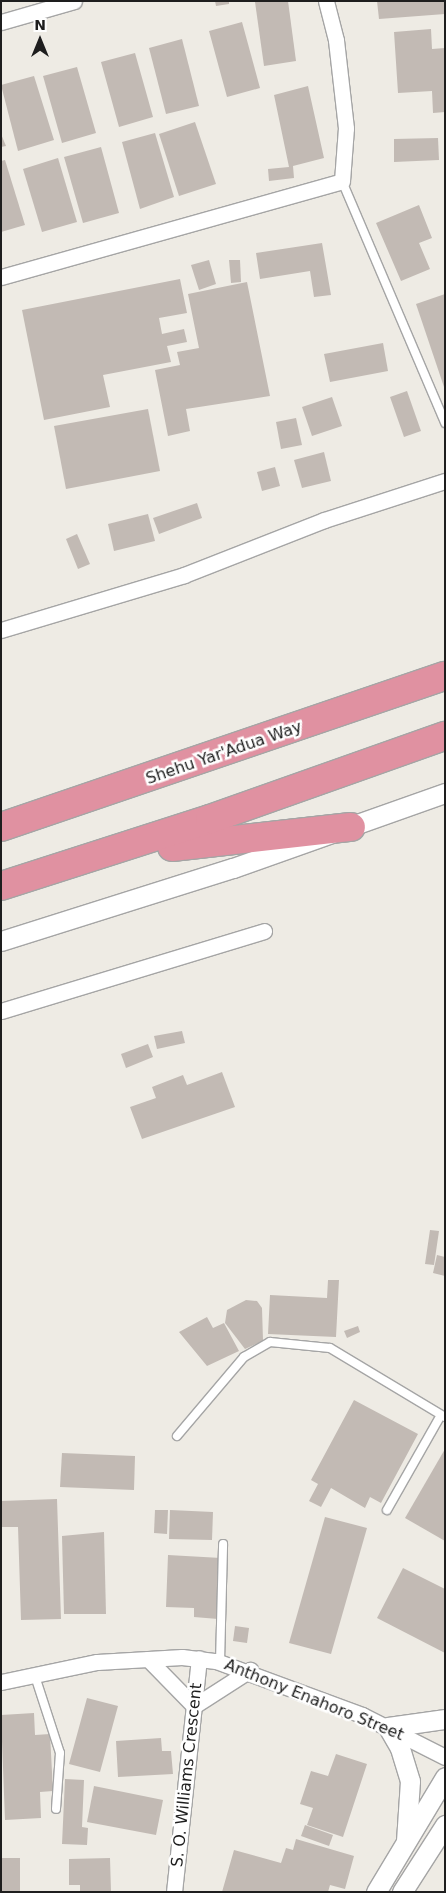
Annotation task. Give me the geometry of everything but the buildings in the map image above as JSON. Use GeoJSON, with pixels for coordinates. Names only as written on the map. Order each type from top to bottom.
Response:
{"type":"FeatureCollection","features":[{"type":"Feature","properties":{"kind":"highway","name":"Shehu Yar'Adua Way"},"geometry":{"type":"LineString","coordinates":[[1,827],[445,676]]}},
{"type":"Feature","properties":{"kind":"highway"},"geometry":{"type":"LineString","coordinates":[[1,886],[82,861],[445,736]]}},
{"type":"Feature","properties":{"kind":"highway"},"geometry":{"type":"LineString","coordinates":[[82,861],[218,838],[302,836],[351,827]]}},
{"type":"Feature","properties":{"kind":"street"},"geometry":{"type":"LineString","coordinates":[[1,22],[74,1]]}},
{"type":"Feature","properties":{"kind":"street"},"geometry":{"type":"LineString","coordinates":[[1,277],[342,181],[346,128],[336,40],[326,1]]}},
{"type":"Feature","properties":{"kind":"street"},"geometry":{"type":"LineString","coordinates":[[1,630],[184,575],[324,520],[445,481]]}},
{"type":"Feature","properties":{"kind":"street"},"geometry":{"type":"LineString","coordinates":[[1,941],[351,827],[445,793]]}},
{"type":"Feature","properties":{"kind":"street"},"geometry":{"type":"LineString","coordinates":[[1,1012],[264,930]]}},
{"type":"Feature","properties":{"kind":"street"},"geometry":{"type":"LineString","coordinates":[[148,1658],[194,1706],[250,1670]]}},
{"type":"Feature","properties":{"kind":"street","name":"Anthony Enahoro Street"},"geometry":{"type":"LineString","coordinates":[[1,1682],[34,1673],[148,1658],[199,1658],[250,1670],[388,1727],[445,1757]]}},
{"type":"Feature","properties":{"kind":"street","name":"S. O. Williams Crescent"},"geometry":{"type":"LineString","coordinates":[[174,1892],[199,1658]]}},
{"type":"Feature","properties":{"kind":"street"},"geometry":{"type":"LineString","coordinates":[[406,1841],[410,1781],[400,1748],[388,1727],[445,1720]]}},
{"type":"Feature","properties":{"kind":"street"},"geometry":{"type":"LineString","coordinates":[[376,1892],[445,1777]]}},
{"type":"Feature","properties":{"kind":"street"},"geometry":{"type":"LineString","coordinates":[[402,1892],[445,1825]]}},
{"type":"Feature","properties":{"kind":"lane"},"geometry":{"type":"LineString","coordinates":[[342,181],[445,423]]}},
{"type":"Feature","properties":{"kind":"lane"},"geometry":{"type":"LineString","coordinates":[[178,1436],[244,1357],[270,1342],[330,1348],[443,1416],[386,1510]]}},
{"type":"Feature","properties":{"kind":"lane"},"geometry":{"type":"LineString","coordinates":[[220,1662],[223,1544]]}},
{"type":"Feature","properties":{"kind":"lane"},"geometry":{"type":"LineString","coordinates":[[34,1673],[60,1753],[56,1809]]}}]}
